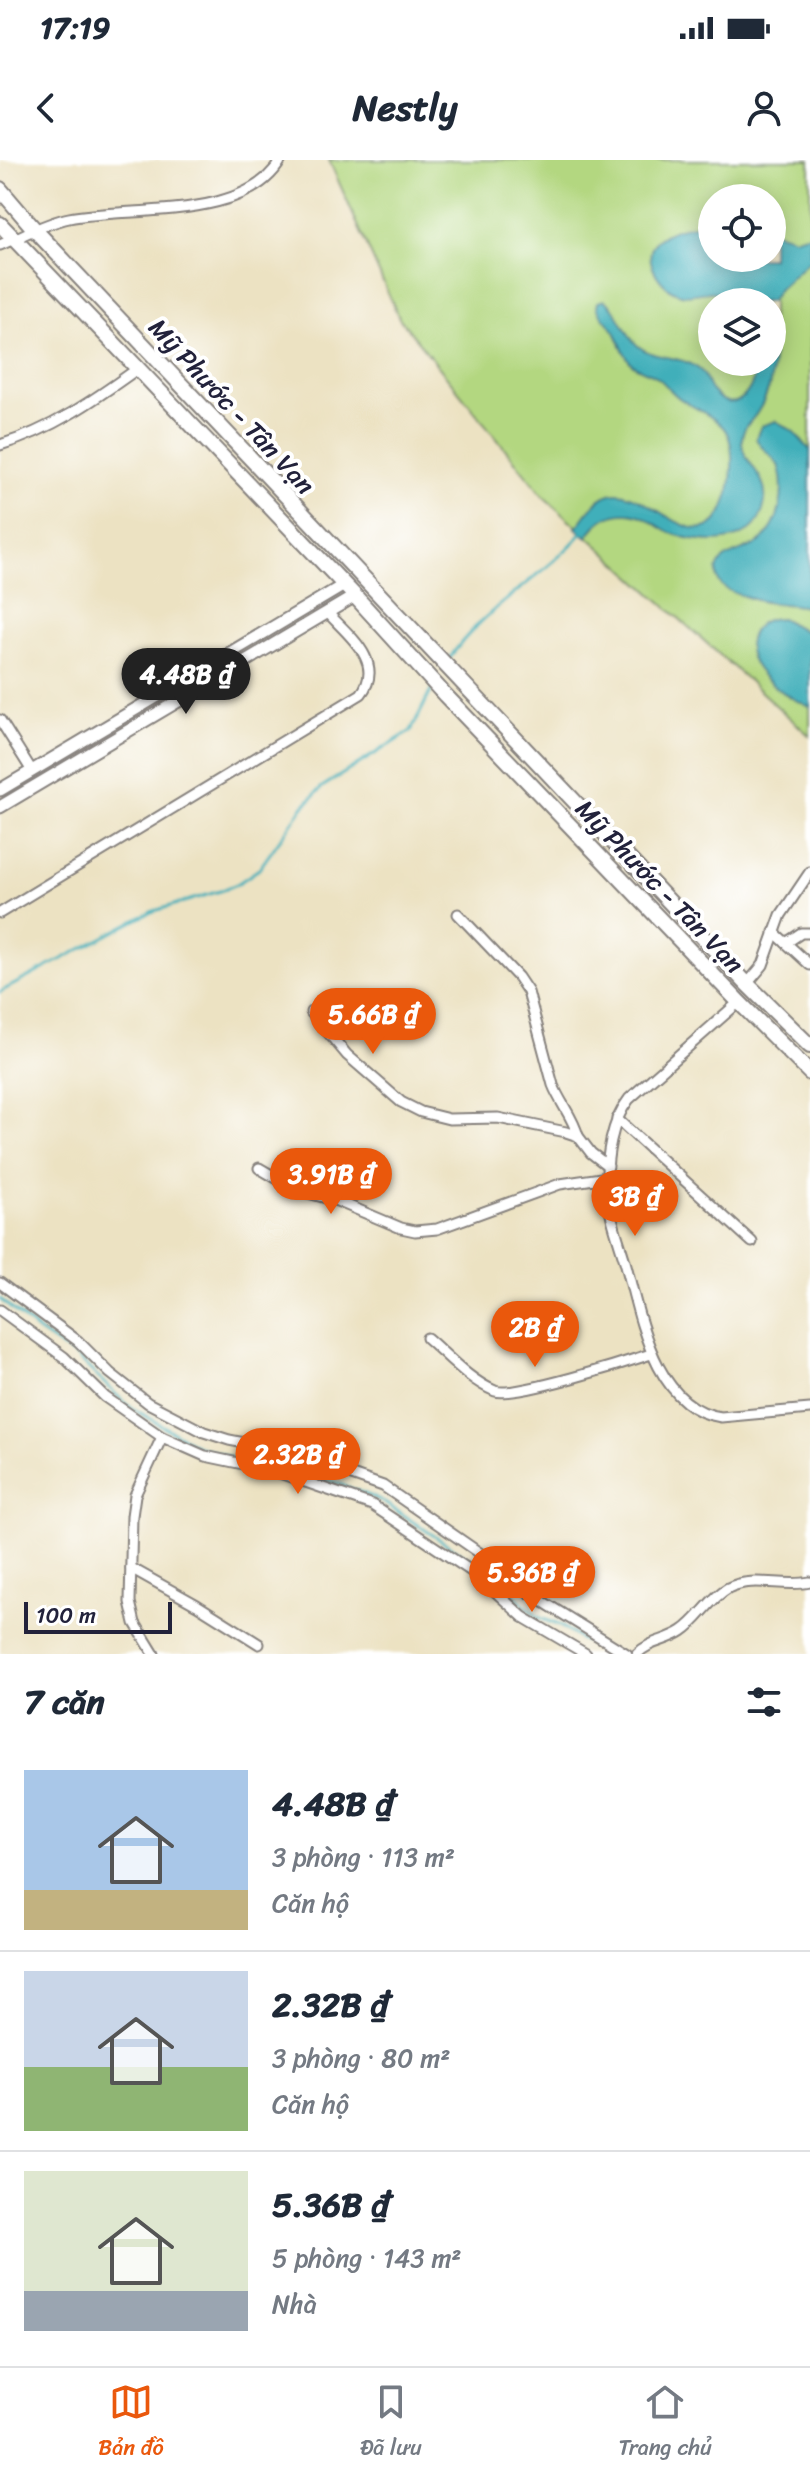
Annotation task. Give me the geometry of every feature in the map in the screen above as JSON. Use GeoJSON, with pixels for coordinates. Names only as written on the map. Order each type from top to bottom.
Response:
{"type":"FeatureCollection","features":[{"type":"Feature","properties":{"kind":"main road","name":"Mỹ Phước - Tân Vạn"},"geometry":{"type":"LineString","coordinates":[[0,189],[433,654],[747,984],[810,1046]]}},
{"type":"Feature","properties":{"kind":"main road","name":"Mỹ Phước - Tân Vạn"},"geometry":{"type":"LineString","coordinates":[[0,224],[7,242],[137,369],[350,590],[445,695],[810,1073]]}},
{"type":"Feature","properties":{"kind":"street"},"geometry":{"type":"LineString","coordinates":[[7,242],[65,219],[181,208],[231,199],[270,177],[281,160]]}},
{"type":"Feature","properties":{"kind":"street"},"geometry":{"type":"LineString","coordinates":[[0,445],[32,436],[92,401],[137,369]]}},
{"type":"Feature","properties":{"kind":"street"},"geometry":{"type":"LineString","coordinates":[[0,790],[113,732],[327,612],[350,590]]}},
{"type":"Feature","properties":{"kind":"street"},"geometry":{"type":"LineString","coordinates":[[0,807],[113,732],[350,590]]}},
{"type":"Feature","properties":{"kind":"street"},"geometry":{"type":"LineString","coordinates":[[0,913],[361,694],[369,678],[366,655],[327,612]]}},
{"type":"Feature","properties":{"kind":"street"},"geometry":{"type":"LineString","coordinates":[[0,720],[32,771]]}},
{"type":"Feature","properties":{"kind":"street"},"geometry":{"type":"LineString","coordinates":[[747,984],[763,965],[781,915],[810,872]]}},
{"type":"Feature","properties":{"kind":"street"},"geometry":{"type":"LineString","coordinates":[[458,914],[518,977],[528,992],[559,1100],[574,1123],[578,1136],[591,1153],[608,1166]]}},
{"type":"Feature","properties":{"kind":"street"},"geometry":{"type":"LineString","coordinates":[[774,932],[810,965]]}},
{"type":"Feature","properties":{"kind":"street"},"geometry":{"type":"LineString","coordinates":[[786,943],[801,933],[810,933]]}},
{"type":"Feature","properties":{"kind":"street"},"geometry":{"type":"LineString","coordinates":[[739,1002],[629,1099],[617,1119],[608,1166],[607,1186],[612,1219],[651,1354],[681,1396],[707,1415],[736,1416],[810,1409]]}},
{"type":"Feature","properties":{"kind":"street"},"geometry":{"type":"LineString","coordinates":[[311,1012],[347,1055],[401,1102],[421,1112],[449,1119],[511,1119],[578,1136]]}},
{"type":"Feature","properties":{"kind":"street"},"geometry":{"type":"LineString","coordinates":[[617,1119],[752,1242]]}},
{"type":"Feature","properties":{"kind":"street"},"geometry":{"type":"LineString","coordinates":[[259,1168],[297,1190],[337,1201],[415,1231],[437,1229],[560,1184],[608,1177]]}},
{"type":"Feature","properties":{"kind":"street"},"geometry":{"type":"LineString","coordinates":[[0,1283],[78,1341],[110,1373],[148,1403],[204,1432],[281,1450],[383,1486],[500,1567],[529,1593],[627,1654]]}},
{"type":"Feature","properties":{"kind":"street"},"geometry":{"type":"LineString","coordinates":[[0,1310],[64,1357],[105,1397],[162,1437],[205,1456],[271,1470],[372,1505],[477,1575],[523,1617],[586,1654]]}},
{"type":"Feature","properties":{"kind":"street"},"geometry":{"type":"LineString","coordinates":[[427,1338],[472,1377],[503,1393],[594,1372],[651,1354]]}},
{"type":"Feature","properties":{"kind":"street"},"geometry":{"type":"LineString","coordinates":[[154,1654],[132,1614],[133,1504],[162,1437]]}},
{"type":"Feature","properties":{"kind":"street"},"geometry":{"type":"LineString","coordinates":[[131,1568],[259,1644]]}},
{"type":"Feature","properties":{"kind":"street"},"geometry":{"type":"LineString","coordinates":[[637,1654],[648,1645],[680,1633],[715,1597],[731,1587],[757,1582],[797,1585],[810,1582]]}},
{"type":"Feature","properties":{"kind":"green space"},"geometry":{"type":"Polygon","coordinates":[[[329,160],[810,160],[810,736],[545,498],[399,318],[329,160]]]}},
{"type":"Feature","properties":{"kind":"water"},"geometry":{"type":"Polygon","coordinates":[[[698,226],[698,272],[786,272],[786,235],[795,238],[810,234],[810,260],[780,288],[698,288],[698,294],[678,293],[661,281],[653,268],[651,256],[653,246],[659,239],[698,226]]]}},
{"type":"Feature","properties":{"kind":"water"},"geometry":{"type":"Polygon","coordinates":[[[604,300],[609,303],[637,345],[652,353],[693,365],[698,369],[698,376],[704,376],[712,391],[721,399],[737,401],[749,390],[754,376],[772,376],[761,406],[742,435],[745,454],[762,482],[765,500],[761,516],[742,535],[714,541],[699,540],[671,533],[639,515],[627,513],[604,519],[587,537],[576,528],[601,499],[619,493],[635,498],[683,525],[698,529],[712,525],[723,510],[731,480],[731,444],[723,427],[678,397],[654,375],[632,364],[597,307],[598,302],[604,300]]]}},
{"type":"Feature","properties":{"kind":"water"},"geometry":{"type":"Polygon","coordinates":[[[776,421],[793,431],[810,450],[810,608],[740,595],[725,588],[717,575],[718,567],[727,557],[762,540],[777,517],[782,489],[780,471],[776,461],[756,438],[761,426],[776,421]]]}},
{"type":"Feature","properties":{"kind":"water"},"geometry":{"type":"Polygon","coordinates":[[[781,618],[810,634],[810,707],[765,678],[750,655],[749,643],[756,627],[781,618]]]}},
{"type":"Feature","properties":{"kind":"waterway"},"geometry":{"type":"LineString","coordinates":[[448,661],[478,625],[583,532]]}},
{"type":"Feature","properties":{"kind":"waterway"},"geometry":{"type":"LineString","coordinates":[[0,992],[151,912],[220,891],[259,869],[303,807],[322,787],[411,731],[432,689]]}},
{"type":"Feature","properties":{"kind":"waterway"},"geometry":{"type":"LineString","coordinates":[[0,1299],[39,1332],[77,1357],[127,1405],[195,1445],[233,1458]]}},
{"type":"Feature","properties":{"kind":"waterway"},"geometry":{"type":"LineString","coordinates":[[267,1465],[337,1483],[380,1500],[492,1574],[538,1617],[561,1626],[581,1640],[596,1643],[608,1654]]}}]}
